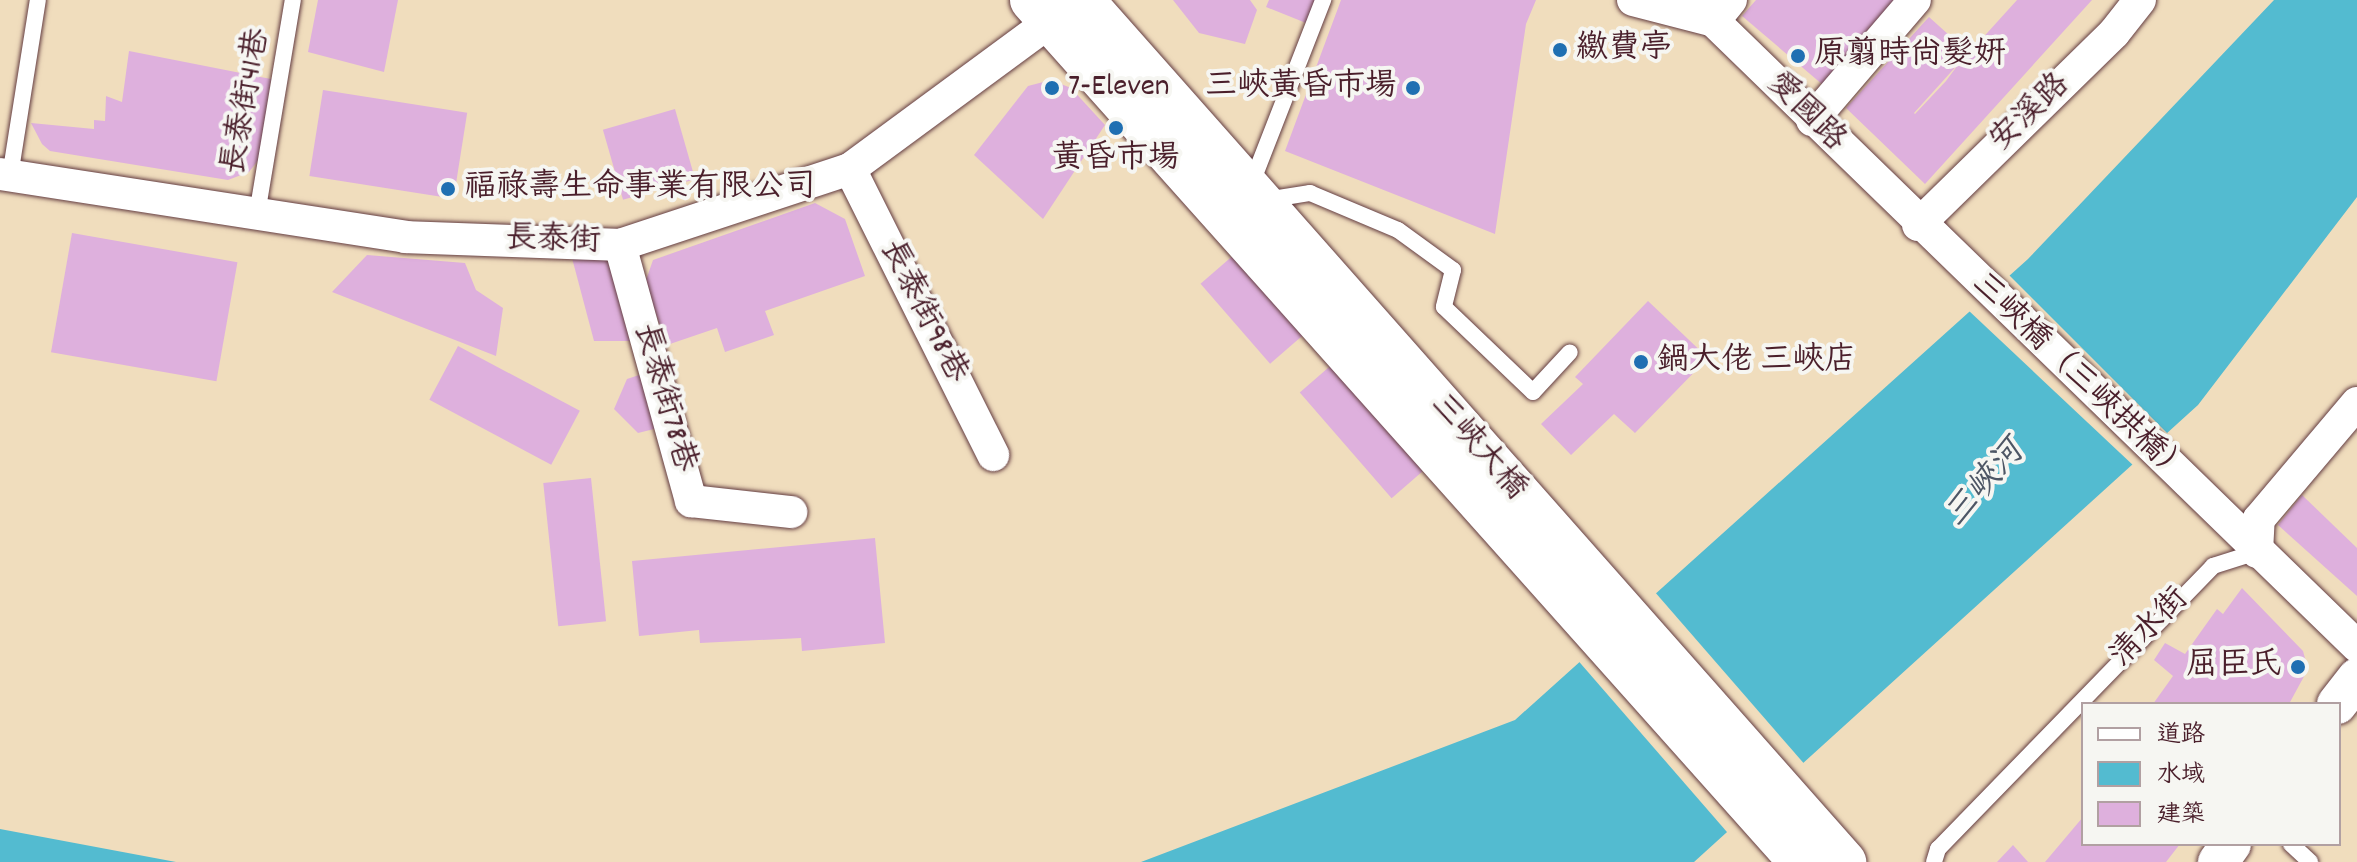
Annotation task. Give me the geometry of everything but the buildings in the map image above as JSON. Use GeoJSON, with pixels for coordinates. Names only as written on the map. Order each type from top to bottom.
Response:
{"type":"FeatureCollection","features":[{"type":"Feature","properties":{"kind":"main road"},"geometry":{"type":"LineString","coordinates":[[1061,6],[1097,46]]}},
{"type":"Feature","properties":{"kind":"main road","name":"三峽大橋"},"geometry":{"type":"LineString","coordinates":[[1097,46],[1255,195],[1491,490],[1801,862]]}},
{"type":"Feature","properties":{"kind":"main road","name":"三峽大橋"},"geometry":{"type":"LineString","coordinates":[[1097,46],[1491,490],[1844,862]]}},
{"type":"Feature","properties":{"kind":"street"},"geometry":{"type":"LineString","coordinates":[[1633,0],[1712,7]]}},
{"type":"Feature","properties":{"kind":"street"},"geometry":{"type":"LineString","coordinates":[[1812,120],[1915,0]]}},
{"type":"Feature","properties":{"kind":"street","name":"安溪路"},"geometry":{"type":"LineString","coordinates":[[1918,225],[2114,33],[2140,0]]}},
{"type":"Feature","properties":{"kind":"street","name":"長泰街"},"geometry":{"type":"LineString","coordinates":[[5,175],[405,237],[620,245],[850,169],[1061,6]]}},
{"type":"Feature","properties":{"kind":"street","name":"愛國路"},"geometry":{"type":"LineString","coordinates":[[1712,7],[1812,120],[1918,225]]}},
{"type":"Feature","properties":{"kind":"street","name":"長泰街98巷"},"geometry":{"type":"LineString","coordinates":[[850,169],[993,455]]}},
{"type":"Feature","properties":{"kind":"street","name":"三峽橋（三峽拱橋）"},"geometry":{"type":"LineString","coordinates":[[1918,225],[2357,646]]}},
{"type":"Feature","properties":{"kind":"street","name":"長泰街78巷"},"geometry":{"type":"LineString","coordinates":[[620,245],[691,501],[791,512]]}},
{"type":"Feature","properties":{"kind":"street"},"geometry":{"type":"LineString","coordinates":[[2248,544],[2259,519],[2357,403]]}},
{"type":"Feature","properties":{"kind":"street"},"geometry":{"type":"LineString","coordinates":[[2339,702],[2357,678]]}},
{"type":"Feature","properties":{"kind":"lane"},"geometry":{"type":"LineString","coordinates":[[5,175],[38,0]]}},
{"type":"Feature","properties":{"kind":"lane","name":"長泰街41巷"},"geometry":{"type":"LineString","coordinates":[[257,214],[293,0]]}},
{"type":"Feature","properties":{"kind":"lane"},"geometry":{"type":"LineString","coordinates":[[1323,0],[1255,195],[1310,193],[1398,230],[1453,270],[1444,307],[1533,392],[1570,352]]}},
{"type":"Feature","properties":{"kind":"lane","name":"清水街"},"geometry":{"type":"LineString","coordinates":[[1934,862],[1938,849],[2213,566],[2248,544]]}},
{"type":"Feature","properties":{"kind":"lane"},"geometry":{"type":"LineString","coordinates":[[2293,846],[2310,862]]}},
{"type":"Feature","properties":{"kind":"water","name":"三峽河"},"geometry":{"type":"Polygon","coordinates":[[[2274,0],[2357,0],[2357,197],[2198,405],[1694,862],[1141,862],[1515,720],[2028,259],[2274,0]]]}},
{"type":"Feature","properties":{"kind":"water"},"geometry":{"type":"Polygon","coordinates":[[[0,829],[176,862],[0,862],[0,829]]]}},
{"type":"Feature","properties":{"kind":"pier"},"geometry":{"type":"Polygon","coordinates":[[[2007,273],[2170,436],[2135,467],[1967,309],[2007,273]]]}},
{"type":"Feature","properties":{"kind":"pier"},"geometry":{"type":"Polygon","coordinates":[[[1654,591],[1806,766],[1728,834],[1576,659],[1654,591]]]}},
{"type":"Feature","properties":{"kind":"place","name":"繳費亭"},"geometry":{"type":"Point","coordinates":[1560,50]}},
{"type":"Feature","properties":{"kind":"place","name":"原翦時尚髮妍"},"geometry":{"type":"Point","coordinates":[1798,56]}},
{"type":"Feature","properties":{"kind":"place","name":"7-Eleven"},"geometry":{"type":"Point","coordinates":[1052,88]}},
{"type":"Feature","properties":{"kind":"place","name":"三峽黃昏市場"},"geometry":{"type":"Point","coordinates":[1413,88]}},
{"type":"Feature","properties":{"kind":"place","name":"黃昏市場"},"geometry":{"type":"Point","coordinates":[1116,128]}},
{"type":"Feature","properties":{"kind":"place","name":"福祿壽生命事業有限公司"},"geometry":{"type":"Point","coordinates":[448,189]}},
{"type":"Feature","properties":{"kind":"place","name":"鍋大佬 三峽店"},"geometry":{"type":"Point","coordinates":[1641,362]}},
{"type":"Feature","properties":{"kind":"place","name":"屈臣氏"},"geometry":{"type":"Point","coordinates":[2298,667]}}]}
